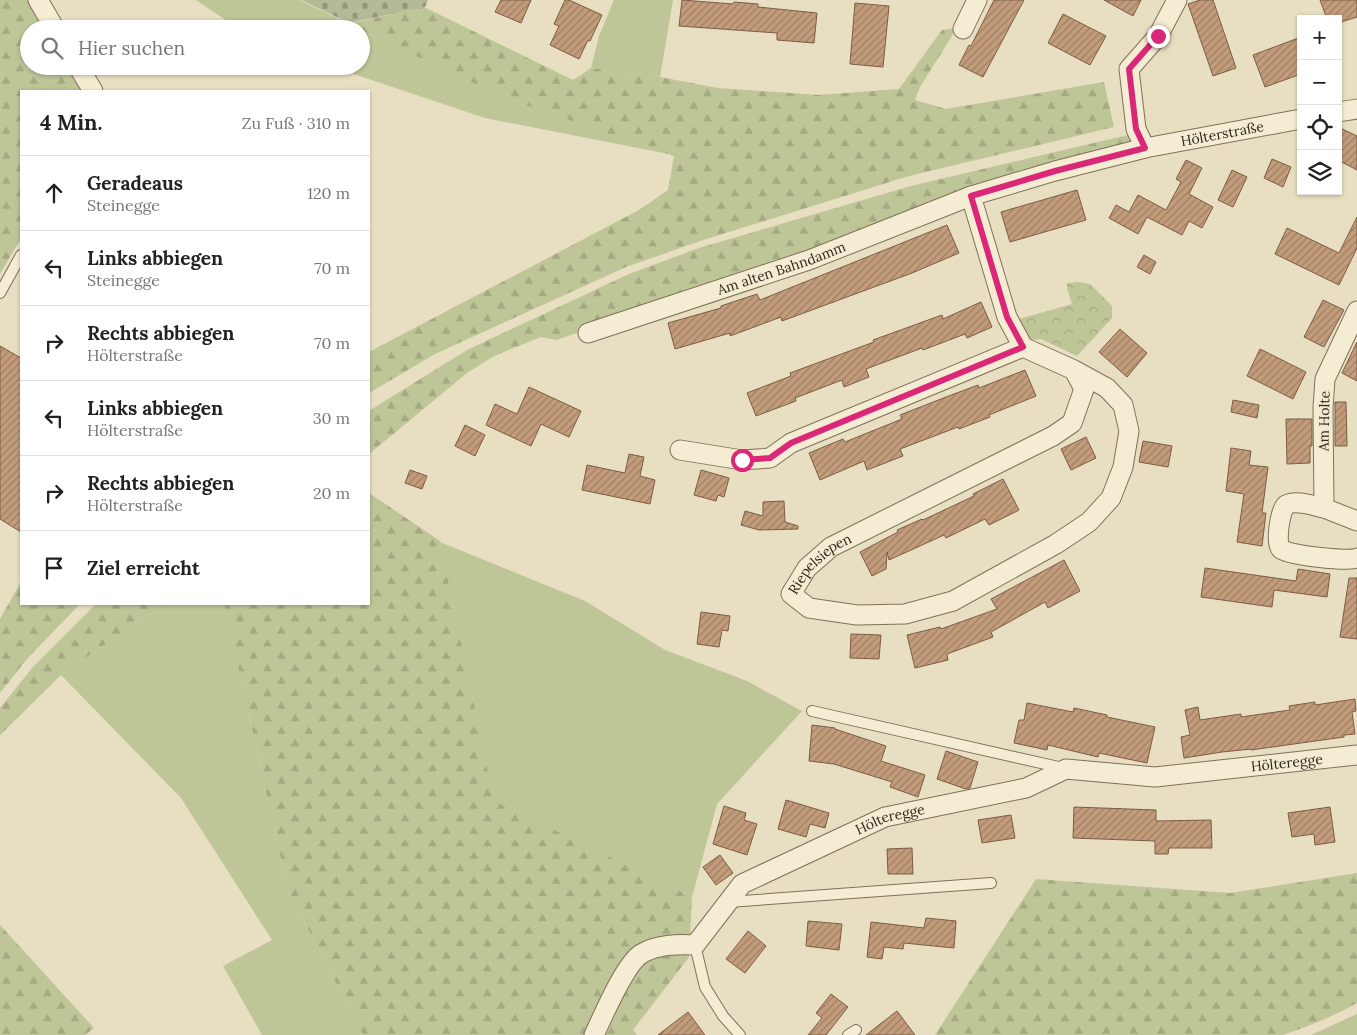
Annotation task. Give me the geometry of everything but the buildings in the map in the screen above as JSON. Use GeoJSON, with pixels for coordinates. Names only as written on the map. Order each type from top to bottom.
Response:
{"type":"FeatureCollection","features":[{"type":"Feature","properties":{"kind":"street"},"geometry":{"type":"LineString","coordinates":[[38,0],[50,20]]}},
{"type":"Feature","properties":{"kind":"street"},"geometry":{"type":"LineString","coordinates":[[963,29],[977,0]]}},
{"type":"Feature","properties":{"kind":"street"},"geometry":{"type":"LineString","coordinates":[[1145,148],[1136,129],[1129,69],[1158,36],[1177,0]]}},
{"type":"Feature","properties":{"kind":"street"},"geometry":{"type":"LineString","coordinates":[[83,75],[92,90]]}},
{"type":"Feature","properties":{"kind":"street"},"geometry":{"type":"LineString","coordinates":[[1342,111],[1357,109]]}},
{"type":"Feature","properties":{"kind":"street","name":"Hölterstraße"},"geometry":{"type":"LineString","coordinates":[[971,196],[1055,171],[1145,148],[1297,120]]}},
{"type":"Feature","properties":{"kind":"street"},"geometry":{"type":"LineString","coordinates":[[680,450],[742,460],[770,458],[791,443],[1023,347],[1007,317],[971,196]]}},
{"type":"Feature","properties":{"kind":"street","name":"Am alten Bahndamm"},"geometry":{"type":"LineString","coordinates":[[588,333],[809,260],[971,196]]}},
{"type":"Feature","properties":{"kind":"street","name":"Am Holte"},"geometry":{"type":"LineString","coordinates":[[1324,508],[1322,408],[1324,379],[1357,311]]}},
{"type":"Feature","properties":{"kind":"street","name":"Riepelsiepen"},"geometry":{"type":"LineString","coordinates":[[1023,347],[1074,370],[1107,388],[1123,405],[1129,432],[1123,467],[1110,498],[1089,522],[1056,544],[953,601],[905,614],[857,615],[809,608],[791,594],[808,568],[831,546],[1053,436],[1072,423],[1084,389],[1074,370]]}},
{"type":"Feature","properties":{"kind":"street"},"geometry":{"type":"LineString","coordinates":[[1357,521],[1324,508],[1298,503],[1286,506],[1282,510],[1278,540],[1279,546],[1286,553],[1349,560],[1357,558]]}},
{"type":"Feature","properties":{"kind":"street","name":"Hölteregge"},"geometry":{"type":"LineString","coordinates":[[695,946],[742,884],[885,817],[1026,788],[1066,769],[1155,777],[1357,755]]}},
{"type":"Feature","properties":{"kind":"street"},"geometry":{"type":"LineString","coordinates":[[594,1035],[627,970],[639,955],[650,949],[678,944],[695,946]]}},
{"type":"Feature","properties":{"kind":"lane"},"geometry":{"type":"LineString","coordinates":[[0,293],[20,257]]}},
{"type":"Feature","properties":{"kind":"lane","name":"Hölteregge"},"geometry":{"type":"LineString","coordinates":[[812,711],[1066,769]]}},
{"type":"Feature","properties":{"kind":"lane"},"geometry":{"type":"LineString","coordinates":[[727,902],[992,883]]}},
{"type":"Feature","properties":{"kind":"lane"},"geometry":{"type":"LineString","coordinates":[[695,946],[705,987],[723,1016],[740,1035]]}},
{"type":"Feature","properties":{"kind":"green space"},"geometry":{"type":"Polygon","coordinates":[[[0,0],[30,0],[42,20],[20,20],[20,75],[76,75],[85,89],[20,90],[20,240],[0,274],[0,0]]]}},
{"type":"Feature","properties":{"kind":"green space"},"geometry":{"type":"Polygon","coordinates":[[[196,0],[299,0],[341,20],[226,20],[196,0]]]}},
{"type":"Feature","properties":{"kind":"green space"},"geometry":{"type":"Polygon","coordinates":[[[301,0],[428,0],[425,7],[363,20],[343,20],[301,0]]]}},
{"type":"Feature","properties":{"kind":"green space"},"geometry":{"type":"Polygon","coordinates":[[[614,0],[673,0],[660,77],[591,68],[599,36],[614,0]]]}},
{"type":"Feature","properties":{"kind":"green space"},"geometry":{"type":"Polygon","coordinates":[[[424,7],[573,80],[591,68],[660,77],[718,88],[818,95],[899,89],[942,30],[957,28],[920,87],[915,100],[946,109],[1104,82],[1114,127],[909,176],[700,241],[626,267],[435,354],[370,392],[370,351],[639,210],[668,190],[674,156],[503,97],[370,34],[370,20],[366,20],[424,7]]]}},
{"type":"Feature","properties":{"kind":"green space"},"geometry":{"type":"Polygon","coordinates":[[[370,34],[501,96],[674,155],[485,118],[357,75],[370,75],[370,34]]]}},
{"type":"Feature","properties":{"kind":"green space"},"geometry":{"type":"Polygon","coordinates":[[[1132,134],[1137,146],[556,340],[541,337],[494,356],[467,373],[370,453],[370,410],[467,350],[629,274],[699,248],[911,186],[1132,134]]]}},
{"type":"Feature","properties":{"kind":"green space"},"geometry":{"type":"Polygon","coordinates":[[[1079,282],[1090,284],[1112,306],[1112,318],[1077,356],[1041,339],[1029,340],[1019,319],[1072,304],[1067,283],[1079,282]]]}},
{"type":"Feature","properties":{"kind":"green space"},"geometry":{"type":"Polygon","coordinates":[[[370,494],[440,541],[494,801],[692,897],[689,957],[633,1030],[637,1035],[363,1035],[288,890],[224,605],[370,605],[370,494]]]}},
{"type":"Feature","properties":{"kind":"green space"},"geometry":{"type":"Polygon","coordinates":[[[440,542],[585,601],[665,650],[747,681],[802,711],[717,804],[692,897],[494,802],[440,542]]]}},
{"type":"Feature","properties":{"kind":"green space"},"geometry":{"type":"Polygon","coordinates":[[[20,584],[20,605],[79,605],[26,660],[0,693],[0,619],[20,584]]]}},
{"type":"Feature","properties":{"kind":"green space"},"geometry":{"type":"Polygon","coordinates":[[[95,605],[162,605],[61,675],[0,735],[0,708],[33,667],[95,605]]]}},
{"type":"Feature","properties":{"kind":"green space"},"geometry":{"type":"Polygon","coordinates":[[[162,605],[224,605],[288,890],[363,1035],[262,1035],[223,966],[272,940],[181,798],[61,675],[162,605]]]}},
{"type":"Feature","properties":{"kind":"green space"},"geometry":{"type":"Polygon","coordinates":[[[1357,873],[1357,1003],[1302,1028],[1283,1035],[935,1035],[1036,879],[1230,893],[1357,873]]]}},
{"type":"Feature","properties":{"kind":"green space"},"geometry":{"type":"Polygon","coordinates":[[[0,925],[94,1028],[85,1035],[0,1035],[0,925]]]}},
{"type":"Feature","properties":{"kind":"green space"},"geometry":{"type":"Polygon","coordinates":[[[1357,1014],[1357,1035],[1311,1035],[1357,1014]]]}},
{"type":"Feature","properties":{"kind":"route"},"geometry":{"type":"LineString","coordinates":[[742,460],[770,458],[791,443],[1023,347],[1007,317],[971,196],[1055,171],[1145,148],[1136,129],[1129,69],[1158,36]]}}]}
